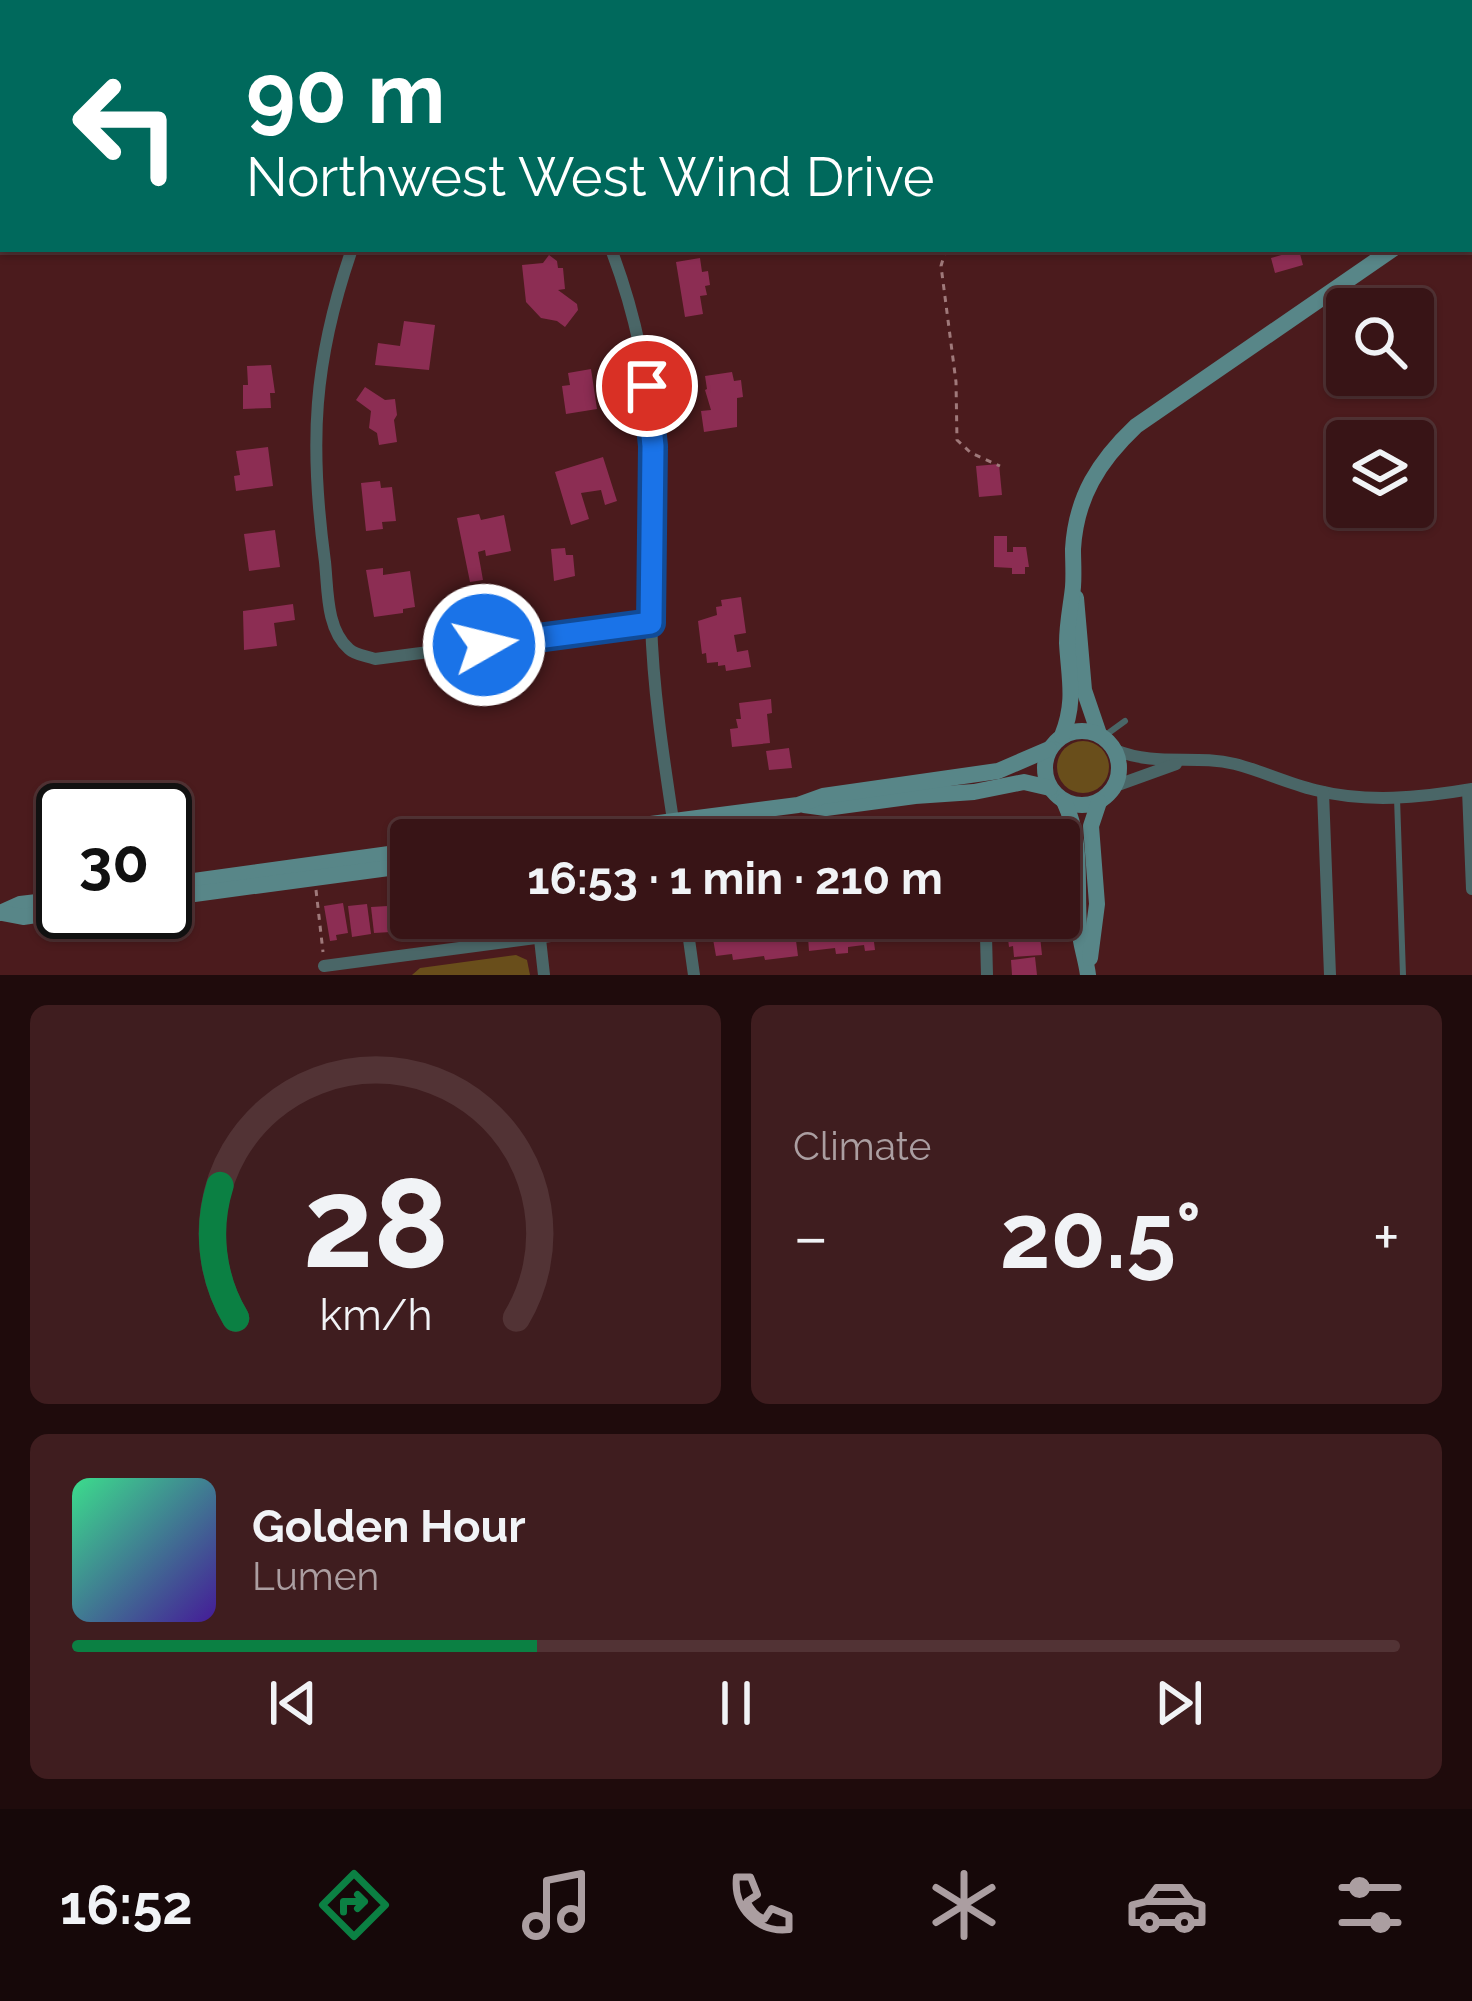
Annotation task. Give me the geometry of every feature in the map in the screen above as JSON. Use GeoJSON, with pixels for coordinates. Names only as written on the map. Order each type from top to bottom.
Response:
{"type":"FeatureCollection","features":[{"type":"Feature","properties":{"kind":"main road"},"geometry":{"type":"LineString","coordinates":[[1088,973],[1079,932],[1075,827],[1044,769],[1072,707],[1067,619],[1083,496],[1112,448],[1136,426],[1389,252]]}},
{"type":"Feature","properties":{"kind":"main road"},"geometry":{"type":"LineString","coordinates":[[1073,585],[1080,617],[1084,690],[1120,768],[1091,826],[1097,904],[1088,973]]}},
{"type":"Feature","properties":{"kind":"main road"},"geometry":{"type":"LineString","coordinates":[[731,819],[823,796],[998,772],[1080,730],[1106,741]]}},
{"type":"Feature","properties":{"kind":"main road"},"geometry":{"type":"LineString","coordinates":[[798,805],[826,808],[1024,782],[1081,806],[1099,802]]}},
{"type":"Feature","properties":{"kind":"main road"},"geometry":{"type":"LineString","coordinates":[[192,881],[390,854]]}},
{"type":"Feature","properties":{"kind":"main road"},"geometry":{"type":"LineString","coordinates":[[192,894],[390,868]]}},
{"type":"Feature","properties":{"kind":"main road"},"geometry":{"type":"LineString","coordinates":[[0,913],[36,902]]}},
{"type":"Feature","properties":{"kind":"main road"},"geometry":{"type":"LineString","coordinates":[[0,913],[36,914]]}},
{"type":"Feature","properties":{"kind":"street"},"geometry":{"type":"LineString","coordinates":[[351,252],[327,333],[314,449],[333,627],[351,652],[375,659],[651,623]]}},
{"type":"Feature","properties":{"kind":"street"},"geometry":{"type":"LineString","coordinates":[[612,252],[636,329],[651,426],[651,623],[672,819]]}},
{"type":"Feature","properties":{"kind":"street"},"geometry":{"type":"LineString","coordinates":[[1106,741],[1143,758],[1235,764],[1323,792],[1397,798],[1470,790],[1472,889]]}},
{"type":"Feature","properties":{"kind":"street"},"geometry":{"type":"LineString","coordinates":[[1115,786],[1182,762]]}},
{"type":"Feature","properties":{"kind":"street"},"geometry":{"type":"LineString","coordinates":[[1323,792],[1330,975]]}},
{"type":"Feature","properties":{"kind":"street"},"geometry":{"type":"LineString","coordinates":[[324,960],[394,957],[540,939],[544,975]]}},
{"type":"Feature","properties":{"kind":"street"},"geometry":{"type":"LineString","coordinates":[[689,939],[694,975]]}},
{"type":"Feature","properties":{"kind":"street"},"geometry":{"type":"LineString","coordinates":[[987,975],[991,939]]}},
{"type":"Feature","properties":{"kind":"street"},"geometry":{"type":"LineString","coordinates":[[394,957],[396,975]]}},
{"type":"Feature","properties":{"kind":"lane"},"geometry":{"type":"LineString","coordinates":[[1106,741],[1125,721]]}},
{"type":"Feature","properties":{"kind":"lane"},"geometry":{"type":"LineString","coordinates":[[1397,798],[1403,975]]}},
{"type":"Feature","properties":{"kind":"path"},"geometry":{"type":"LineString","coordinates":[[945,252],[941,266],[956,382],[958,440],[971,453],[1000,466]]}},
{"type":"Feature","properties":{"kind":"path"},"geometry":{"type":"LineString","coordinates":[[315,889],[324,960]]}},
{"type":"Feature","properties":{"kind":"shaded area"},"geometry":{"type":"Polygon","coordinates":[[[1083,741],[1102,748],[1109,767],[1102,786],[1083,793],[1064,786],[1057,767],[1064,748],[1083,741]]]}},
{"type":"Feature","properties":{"kind":"shaded area"},"geometry":{"type":"Polygon","coordinates":[[[516,955],[527,960],[530,975],[412,975],[420,968],[516,955]]]}},
{"type":"Feature","properties":{"kind":"building"},"geometry":{"type":"Polygon","coordinates":[[[1300,252],[1303,265],[1275,273],[1271,258],[1300,252]]]}},
{"type":"Feature","properties":{"kind":"building"},"geometry":{"type":"Polygon","coordinates":[[[549,255],[563,268],[565,289],[558,290],[577,304],[578,310],[565,327],[541,318],[526,302],[522,265],[543,263],[549,255]]]}},
{"type":"Feature","properties":{"kind":"building"},"geometry":{"type":"Polygon","coordinates":[[[700,258],[710,285],[705,286],[707,295],[700,296],[703,314],[685,317],[676,262],[700,258]]]}},
{"type":"Feature","properties":{"kind":"building"},"geometry":{"type":"Polygon","coordinates":[[[404,321],[435,325],[429,370],[375,365],[378,343],[400,346],[404,321]]]}},
{"type":"Feature","properties":{"kind":"building"},"geometry":{"type":"Polygon","coordinates":[[[271,365],[275,393],[270,393],[271,408],[243,409],[247,366],[271,365]]]}},
{"type":"Feature","properties":{"kind":"building"},"geometry":{"type":"Polygon","coordinates":[[[591,369],[597,409],[566,414],[562,386],[570,385],[568,373],[591,369]]]}},
{"type":"Feature","properties":{"kind":"building"},"geometry":{"type":"Polygon","coordinates":[[[732,372],[734,381],[741,380],[743,397],[737,398],[737,427],[704,432],[701,411],[711,410],[705,376],[732,372]]]}},
{"type":"Feature","properties":{"kind":"building"},"geometry":{"type":"Polygon","coordinates":[[[365,387],[385,400],[395,399],[397,442],[379,445],[377,433],[369,428],[371,411],[356,400],[365,387]]]}},
{"type":"Feature","properties":{"kind":"building"},"geometry":{"type":"Polygon","coordinates":[[[268,447],[273,486],[236,491],[234,476],[240,475],[236,451],[268,447]]]}},
{"type":"Feature","properties":{"kind":"building"},"geometry":{"type":"Polygon","coordinates":[[[603,457],[617,501],[605,505],[601,490],[581,493],[589,519],[571,525],[555,472],[603,457]]]}},
{"type":"Feature","properties":{"kind":"building"},"geometry":{"type":"Polygon","coordinates":[[[999,464],[1002,495],[979,497],[976,466],[999,464]]]}},
{"type":"Feature","properties":{"kind":"building"},"geometry":{"type":"Polygon","coordinates":[[[380,481],[381,488],[392,487],[396,521],[366,531],[361,483],[380,481]]]}},
{"type":"Feature","properties":{"kind":"building"},"geometry":{"type":"Polygon","coordinates":[[[479,514],[481,520],[504,515],[511,551],[486,556],[485,550],[478,552],[483,580],[470,582],[457,518],[479,514]]]}},
{"type":"Feature","properties":{"kind":"building"},"geometry":{"type":"Polygon","coordinates":[[[275,530],[280,567],[249,571],[244,534],[275,530]]]}},
{"type":"Feature","properties":{"kind":"building"},"geometry":{"type":"Polygon","coordinates":[[[994,536],[1007,536],[1007,552],[1026,547],[1029,567],[1025,574],[994,567],[994,536]]]}},
{"type":"Feature","properties":{"kind":"building"},"geometry":{"type":"Polygon","coordinates":[[[565,548],[566,555],[573,555],[575,576],[554,581],[551,549],[565,548]]]}},
{"type":"Feature","properties":{"kind":"building"},"geometry":{"type":"Polygon","coordinates":[[[383,568],[383,575],[410,571],[415,607],[374,617],[366,570],[383,568]]]}},
{"type":"Feature","properties":{"kind":"building"},"geometry":{"type":"Polygon","coordinates":[[[741,597],[746,633],[734,635],[737,652],[748,650],[751,667],[726,671],[718,662],[707,663],[698,621],[717,615],[721,600],[741,597]]]}},
{"type":"Feature","properties":{"kind":"building"},"geometry":{"type":"Polygon","coordinates":[[[293,604],[295,620],[274,623],[277,646],[244,650],[243,611],[293,604]]]}},
{"type":"Feature","properties":{"kind":"building"},"geometry":{"type":"Polygon","coordinates":[[[771,699],[772,713],[767,714],[770,743],[732,747],[730,729],[738,728],[739,703],[771,699]]]}},
{"type":"Feature","properties":{"kind":"building"},"geometry":{"type":"Polygon","coordinates":[[[789,748],[792,768],[769,770],[766,751],[789,748]]]}},
{"type":"Feature","properties":{"kind":"building"},"geometry":{"type":"Polygon","coordinates":[[[343,903],[348,933],[330,941],[324,906],[343,903]]]}},
{"type":"Feature","properties":{"kind":"building"},"geometry":{"type":"Polygon","coordinates":[[[367,904],[371,934],[352,937],[348,906],[367,904]]]}},
{"type":"Feature","properties":{"kind":"building"},"geometry":{"type":"Polygon","coordinates":[[[388,906],[390,932],[374,933],[371,907],[388,906]]]}},
{"type":"Feature","properties":{"kind":"building"},"geometry":{"type":"Polygon","coordinates":[[[713,939],[796,939],[798,956],[733,960],[732,954],[716,956],[713,939]]]}},
{"type":"Feature","properties":{"kind":"building"},"geometry":{"type":"Polygon","coordinates":[[[808,939],[874,939],[875,950],[865,951],[864,945],[848,947],[848,953],[836,954],[835,948],[809,951],[808,939]]]}},
{"type":"Feature","properties":{"kind":"building"},"geometry":{"type":"Polygon","coordinates":[[[1008,939],[1040,939],[1042,955],[1014,957],[1013,946],[1009,947],[1008,939]]]}},
{"type":"Feature","properties":{"kind":"building"},"geometry":{"type":"Polygon","coordinates":[[[1035,957],[1037,975],[1012,975],[1011,960],[1035,957]]]}},
{"type":"Feature","properties":{"kind":"route"},"geometry":{"type":"LineString","coordinates":[[484,645],[651,623],[654,491],[647,386]]}}]}
